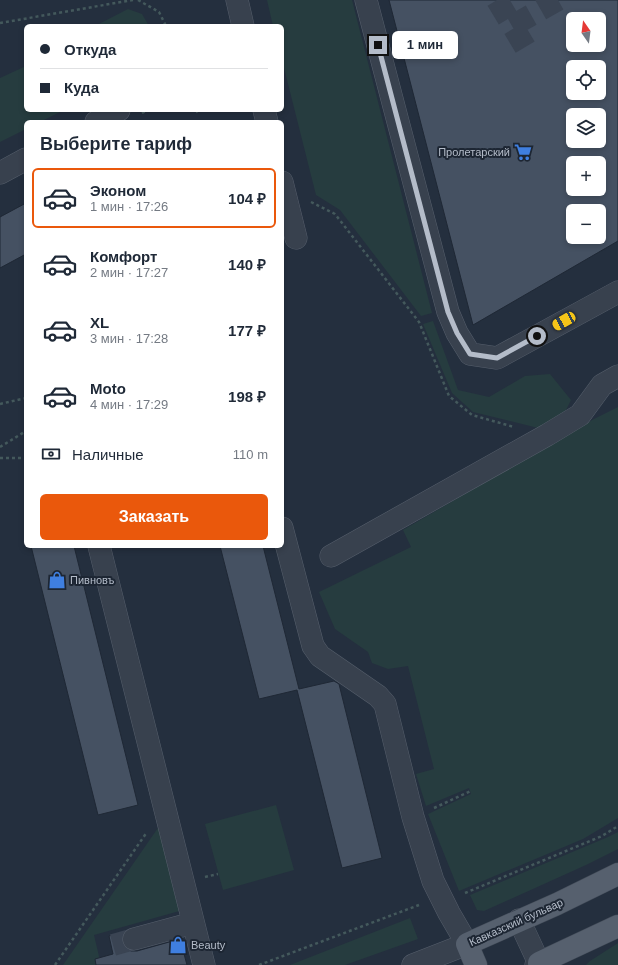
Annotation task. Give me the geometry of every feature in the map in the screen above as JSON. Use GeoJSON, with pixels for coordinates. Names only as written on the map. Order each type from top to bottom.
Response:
{"type":"FeatureCollection","features":[{"type":"Feature","properties":{"kind":"main road","name":"Кавказский бульвар"},"geometry":{"type":"LineString","coordinates":[[467,944],[557,904],[618,874]]}},
{"type":"Feature","properties":{"kind":"main road"},"geometry":{"type":"LineString","coordinates":[[538,964],[618,926]]}},
{"type":"Feature","properties":{"kind":"main road"},"geometry":{"type":"LineString","coordinates":[[467,944],[476,965]]}},
{"type":"Feature","properties":{"kind":"street"},"geometry":{"type":"LineString","coordinates":[[237,0],[243,24]]}},
{"type":"Feature","properties":{"kind":"street"},"geometry":{"type":"LineString","coordinates":[[366,0],[448,312],[457,333],[470,354],[497,358],[618,292]]}},
{"type":"Feature","properties":{"kind":"street"},"geometry":{"type":"LineString","coordinates":[[100,120],[115,112]]}},
{"type":"Feature","properties":{"kind":"street"},"geometry":{"type":"LineString","coordinates":[[0,173],[24,160]]}},
{"type":"Feature","properties":{"kind":"street"},"geometry":{"type":"LineString","coordinates":[[284,188],[296,238]]}},
{"type":"Feature","properties":{"kind":"street"},"geometry":{"type":"LineString","coordinates":[[331,556],[580,416],[602,385],[618,376]]}},
{"type":"Feature","properties":{"kind":"street"},"geometry":{"type":"LineString","coordinates":[[284,536],[313,646],[320,656],[378,696],[385,704],[413,817],[433,881],[467,944]]}},
{"type":"Feature","properties":{"kind":"street"},"geometry":{"type":"LineString","coordinates":[[100,548],[204,965]]}},
{"type":"Feature","properties":{"kind":"street"},"geometry":{"type":"LineString","coordinates":[[519,920],[538,964]]}},
{"type":"Feature","properties":{"kind":"street"},"geometry":{"type":"LineString","coordinates":[[134,939],[193,923]]}},
{"type":"Feature","properties":{"kind":"street","name":"Кавказский бульвар"},"geometry":{"type":"LineString","coordinates":[[413,965],[467,944]]}},
{"type":"Feature","properties":{"kind":"path"},"geometry":{"type":"LineString","coordinates":[[0,23],[133,0]]}},
{"type":"Feature","properties":{"kind":"path"},"geometry":{"type":"LineString","coordinates":[[138,0],[159,12],[165,24]]}},
{"type":"Feature","properties":{"kind":"path"},"geometry":{"type":"LineString","coordinates":[[284,185],[334,214],[419,322],[449,396],[472,415],[547,435]]}},
{"type":"Feature","properties":{"kind":"path"},"geometry":{"type":"LineString","coordinates":[[0,404],[24,398]]}},
{"type":"Feature","properties":{"kind":"path"},"geometry":{"type":"LineString","coordinates":[[0,447],[24,432]]}},
{"type":"Feature","properties":{"kind":"path"},"geometry":{"type":"LineString","coordinates":[[0,458],[24,458]]}},
{"type":"Feature","properties":{"kind":"path"},"geometry":{"type":"LineString","coordinates":[[413,817],[470,791]]}},
{"type":"Feature","properties":{"kind":"path"},"geometry":{"type":"LineString","coordinates":[[55,965],[157,819],[167,816]]}},
{"type":"Feature","properties":{"kind":"path"},"geometry":{"type":"LineString","coordinates":[[259,965],[419,905],[462,894],[602,836],[618,826]]}},
{"type":"Feature","properties":{"kind":"green space"},"geometry":{"type":"Polygon","coordinates":[[[267,0],[352,0],[432,313],[421,316],[340,210],[316,195],[284,68],[284,24],[273,24],[267,0]]]}},
{"type":"Feature","properties":{"kind":"green space"},"geometry":{"type":"Polygon","coordinates":[[[128,9],[142,14],[148,24],[99,24],[128,9]]]}},
{"type":"Feature","properties":{"kind":"green space"},"geometry":{"type":"Polygon","coordinates":[[[24,67],[24,112],[60,112],[44,120],[24,120],[24,130],[0,142],[0,78],[24,67]]]}},
{"type":"Feature","properties":{"kind":"green space"},"geometry":{"type":"Polygon","coordinates":[[[433,321],[458,390],[489,397],[525,376],[550,374],[571,400],[562,418],[538,428],[473,412],[452,393],[423,324],[433,321]]]}},
{"type":"Feature","properties":{"kind":"green space"},"geometry":{"type":"Polygon","coordinates":[[[618,407],[618,818],[583,839],[459,891],[428,814],[471,794],[469,788],[426,806],[416,774],[434,769],[408,666],[388,669],[372,663],[368,652],[335,629],[319,592],[411,547],[403,530],[594,419],[618,407]]]}},
{"type":"Feature","properties":{"kind":"green space"},"geometry":{"type":"Polygon","coordinates":[[[276,805],[294,870],[223,890],[205,824],[276,805]]]}},
{"type":"Feature","properties":{"kind":"green space"},"geometry":{"type":"Polygon","coordinates":[[[160,825],[183,910],[94,935],[101,965],[63,965],[160,825]]]}},
{"type":"Feature","properties":{"kind":"green space"},"geometry":{"type":"Polygon","coordinates":[[[618,832],[618,849],[484,911],[477,910],[470,895],[618,832]]]}},
{"type":"Feature","properties":{"kind":"green space"},"geometry":{"type":"Polygon","coordinates":[[[410,918],[418,939],[345,965],[290,965],[410,918]]]}},
{"type":"Feature","properties":{"kind":"green space"},"geometry":{"type":"Polygon","coordinates":[[[618,943],[618,965],[586,965],[590,961],[618,943]]]}},
{"type":"Feature","properties":{"kind":"building","name":"Пролетарский"},"geometry":{"type":"Polygon","coordinates":[[[389,0],[618,0],[618,241],[473,325],[389,0]]]}},
{"type":"Feature","properties":{"kind":"building"},"geometry":{"type":"Polygon","coordinates":[[[24,204],[24,255],[0,268],[0,217],[24,204]]]}},
{"type":"Feature","properties":{"kind":"building"},"geometry":{"type":"Polygon","coordinates":[[[31,548],[74,548],[138,805],[98,815],[31,548]]]}},
{"type":"Feature","properties":{"kind":"building"},"geometry":{"type":"Polygon","coordinates":[[[221,548],[264,548],[299,689],[334,681],[339,684],[382,858],[342,868],[297,690],[259,699],[221,548]]]}},
{"type":"Feature","properties":{"kind":"building"},"geometry":{"type":"Polygon","coordinates":[[[124,932],[122,936],[122,943],[131,951],[137,951],[180,939],[187,965],[96,965],[95,959],[113,954],[109,936],[124,932]]]}},
{"type":"Feature","properties":{"kind":"tunnel"},"geometry":{"type":"LineString","coordinates":[[497,0],[528,52]]}},
{"type":"Feature","properties":{"kind":"tunnel"},"geometry":{"type":"LineString","coordinates":[[512,26],[558,0]]}},
{"type":"Feature","properties":{"kind":"tunnel"},"geometry":{"type":"LineString","coordinates":[[113,945],[134,939]]}},
{"type":"Feature","properties":{"kind":"place","name":"Пролетарский"},"geometry":{"type":"Point","coordinates":[523,152]}},
{"type":"Feature","properties":{"kind":"place","name":"Пивновъ"},"geometry":{"type":"Point","coordinates":[57,580]}},
{"type":"Feature","properties":{"kind":"place","name":"Beauty"},"geometry":{"type":"Point","coordinates":[178,945]}},
{"type":"Feature","properties":{"kind":"route"},"geometry":{"type":"LineString","coordinates":[[378,45],[448,312],[457,333],[470,354],[497,358],[537,336]]}}]}
